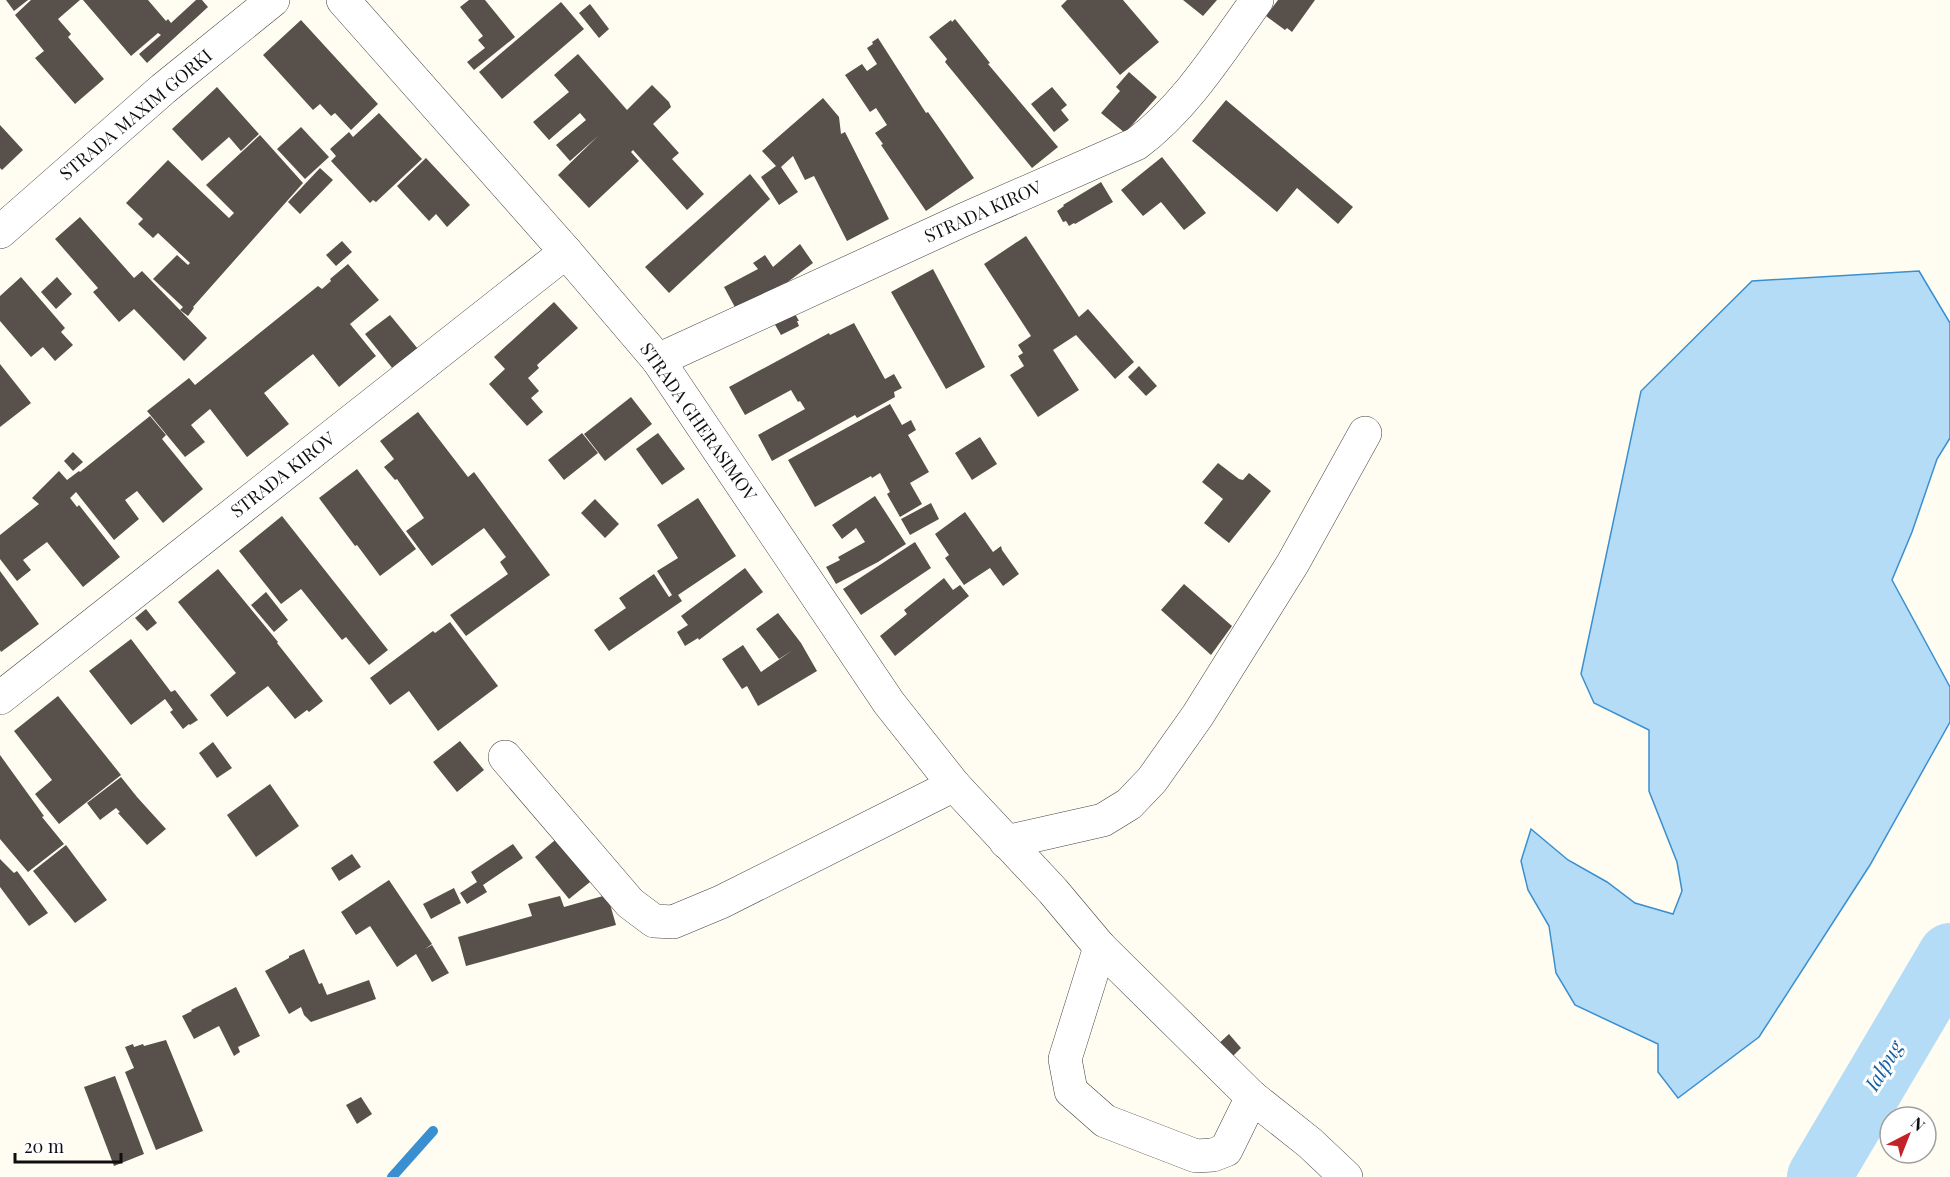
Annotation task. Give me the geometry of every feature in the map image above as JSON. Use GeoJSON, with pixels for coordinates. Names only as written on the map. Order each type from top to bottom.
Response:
{"type":"FeatureCollection","features":[{"type":"Feature","properties":{"kind":"street","name":"STRADA MAXIM GORKI"},"geometry":{"type":"LineString","coordinates":[[0,232],[164,89],[273,0]]}},
{"type":"Feature","properties":{"kind":"street","name":"STRADA GHERASIMOV"},"geometry":{"type":"LineString","coordinates":[[343,0],[566,252],[658,360],[888,703],[954,785],[1053,891],[1100,946],[1251,1097],[1310,1143],[1346,1177]]}},
{"type":"Feature","properties":{"kind":"street","name":"STRADA KIROV"},"geometry":{"type":"LineString","coordinates":[[658,360],[1136,144],[1158,128],[1195,85],[1257,0]]}},
{"type":"Feature","properties":{"kind":"street","name":"STRADA KIROV"},"geometry":{"type":"LineString","coordinates":[[0,698],[566,252]]}},
{"type":"Feature","properties":{"kind":"street"},"geometry":{"type":"LineString","coordinates":[[1006,842],[1103,820],[1129,804],[1152,780],[1198,715],[1293,563],[1365,432]]}},
{"type":"Feature","properties":{"kind":"street"},"geometry":{"type":"LineString","coordinates":[[505,757],[630,903],[654,921],[673,922],[721,902],[954,785]]}},
{"type":"Feature","properties":{"kind":"street"},"geometry":{"type":"LineString","coordinates":[[1100,946],[1065,1059],[1071,1091],[1105,1120],[1196,1156],[1213,1155],[1226,1150],[1251,1097]]}},
{"type":"Feature","properties":{"kind":"water"},"geometry":{"type":"Polygon","coordinates":[[[1919,271],[1950,323],[1950,438],[1937,459],[1912,532],[1892,580],[1950,687],[1950,722],[1870,865],[1759,1037],[1678,1098],[1658,1072],[1658,1044],[1575,1005],[1556,973],[1549,926],[1528,890],[1521,861],[1531,829],[1568,860],[1607,882],[1635,903],[1673,914],[1682,891],[1677,862],[1649,791],[1649,730],[1594,703],[1581,674],[1641,391],[1752,281],[1919,271]]]}},
{"type":"Feature","properties":{"kind":"building"},"geometry":{"type":"Polygon","coordinates":[[[6,0],[28,0],[14,11],[6,0]]]}},
{"type":"Feature","properties":{"kind":"building"},"geometry":{"type":"Polygon","coordinates":[[[31,0],[80,0],[58,19],[71,34],[68,37],[104,79],[75,104],[35,58],[44,51],[15,15],[31,0]]]}},
{"type":"Feature","properties":{"kind":"building"},"geometry":{"type":"Polygon","coordinates":[[[83,0],[148,0],[166,21],[168,19],[171,23],[196,0],[202,0],[208,7],[147,63],[139,54],[161,35],[158,33],[131,56],[83,0]]]}},
{"type":"Feature","properties":{"kind":"building"},"geometry":{"type":"Polygon","coordinates":[[[469,0],[485,0],[515,37],[474,70],[467,62],[485,48],[478,40],[483,36],[460,7],[469,0]]]}},
{"type":"Feature","properties":{"kind":"building"},"geometry":{"type":"Polygon","coordinates":[[[1067,0],[1123,0],[1159,42],[1120,75],[1061,6],[1067,0]]]}},
{"type":"Feature","properties":{"kind":"building"},"geometry":{"type":"Polygon","coordinates":[[[1183,0],[1217,0],[1203,16],[1183,0]]]}},
{"type":"Feature","properties":{"kind":"building"},"geometry":{"type":"Polygon","coordinates":[[[1278,0],[1315,0],[1292,32],[1287,28],[1285,30],[1266,16],[1278,0]]]}},
{"type":"Feature","properties":{"kind":"building"},"geometry":{"type":"Polygon","coordinates":[[[561,2],[584,29],[502,99],[479,72],[561,2]]]}},
{"type":"Feature","properties":{"kind":"building"},"geometry":{"type":"Polygon","coordinates":[[[590,4],[609,29],[599,38],[579,13],[590,4]]]}},
{"type":"Feature","properties":{"kind":"building"},"geometry":{"type":"Polygon","coordinates":[[[955,19],[990,63],[988,64],[1058,147],[1032,168],[945,62],[947,59],[929,37],[955,19]]]}},
{"type":"Feature","properties":{"kind":"building"},"geometry":{"type":"Polygon","coordinates":[[[301,20],[378,104],[351,130],[335,113],[331,116],[320,104],[313,110],[263,55],[301,20]]]}},
{"type":"Feature","properties":{"kind":"building"},"geometry":{"type":"Polygon","coordinates":[[[878,38],[926,113],[928,112],[974,178],[926,211],[875,133],[887,125],[876,108],[870,112],[845,75],[862,64],[867,71],[877,64],[867,48],[878,38]]]}},
{"type":"Feature","properties":{"kind":"building"},"geometry":{"type":"Polygon","coordinates":[[[578,54],[627,110],[652,85],[669,102],[671,107],[653,124],[679,153],[672,159],[704,194],[687,210],[633,150],[631,152],[639,161],[589,208],[558,175],[598,136],[570,161],[556,145],[586,120],[580,113],[549,140],[533,122],[569,92],[554,75],[578,54]]]}},
{"type":"Feature","properties":{"kind":"building"},"geometry":{"type":"Polygon","coordinates":[[[1129,72],[1157,97],[1125,133],[1101,113],[1120,91],[1116,87],[1129,72]]]}},
{"type":"Feature","properties":{"kind":"building"},"geometry":{"type":"Polygon","coordinates":[[[217,87],[259,134],[241,151],[229,137],[202,161],[172,129],[217,87]]]}},
{"type":"Feature","properties":{"kind":"building"},"geometry":{"type":"Polygon","coordinates":[[[1052,87],[1067,105],[1061,110],[1069,120],[1054,132],[1031,104],[1052,87]]]}},
{"type":"Feature","properties":{"kind":"building"},"geometry":{"type":"Polygon","coordinates":[[[823,98],[839,117],[841,134],[845,132],[889,219],[847,241],[814,176],[805,180],[793,156],[781,167],[798,192],[779,205],[761,177],[776,166],[762,151],[823,98]]]}},
{"type":"Feature","properties":{"kind":"building"},"geometry":{"type":"Polygon","coordinates":[[[1226,100],[1353,207],[1338,224],[1297,188],[1277,212],[1192,141],[1226,100]]]}},
{"type":"Feature","properties":{"kind":"building"},"geometry":{"type":"Polygon","coordinates":[[[379,113],[422,159],[376,202],[373,200],[370,203],[331,161],[336,156],[330,149],[349,132],[353,137],[379,113]]]}},
{"type":"Feature","properties":{"kind":"building"},"geometry":{"type":"Polygon","coordinates":[[[0,125],[23,150],[2,170],[0,168],[0,125]]]}},
{"type":"Feature","properties":{"kind":"building"},"geometry":{"type":"Polygon","coordinates":[[[301,127],[329,157],[305,179],[277,149],[301,127]]]}},
{"type":"Feature","properties":{"kind":"building"},"geometry":{"type":"Polygon","coordinates":[[[260,135],[303,183],[193,307],[188,316],[180,310],[183,307],[153,279],[177,255],[188,265],[190,263],[158,233],[153,238],[138,224],[143,219],[126,203],[168,160],[229,218],[234,213],[206,185],[260,135]]]}},
{"type":"Feature","properties":{"kind":"building"},"geometry":{"type":"Polygon","coordinates":[[[1162,157],[1206,213],[1184,230],[1161,202],[1143,216],[1121,190],[1162,157]]]}},
{"type":"Feature","properties":{"kind":"building"},"geometry":{"type":"Polygon","coordinates":[[[426,158],[470,205],[447,227],[436,214],[429,221],[397,186],[426,158]]]}},
{"type":"Feature","properties":{"kind":"building"},"geometry":{"type":"Polygon","coordinates":[[[320,168],[333,180],[300,214],[288,202],[320,168]]]}},
{"type":"Feature","properties":{"kind":"building"},"geometry":{"type":"Polygon","coordinates":[[[750,174],[770,199],[669,293],[645,267],[750,174]]]}},
{"type":"Feature","properties":{"kind":"building"},"geometry":{"type":"Polygon","coordinates":[[[1101,182],[1113,202],[1075,224],[1069,226],[1066,221],[1063,222],[1057,211],[1101,182]]]}},
{"type":"Feature","properties":{"kind":"building"},"geometry":{"type":"Polygon","coordinates":[[[80,217],[134,278],[142,271],[207,338],[184,361],[134,309],[119,322],[93,292],[98,288],[55,239],[80,217]]]}},
{"type":"Feature","properties":{"kind":"building"},"geometry":{"type":"Polygon","coordinates":[[[1026,236],[1079,317],[1088,309],[1134,362],[1115,379],[1076,335],[1053,350],[1079,390],[1038,417],[1010,375],[1024,366],[1018,356],[1023,353],[1018,345],[1031,336],[984,264],[1026,236]]]}},
{"type":"Feature","properties":{"kind":"building"},"geometry":{"type":"Polygon","coordinates":[[[342,241],[352,252],[336,266],[326,255],[342,241]]]}},
{"type":"Feature","properties":{"kind":"building"},"geometry":{"type":"Polygon","coordinates":[[[800,244],[813,263],[785,284],[736,309],[724,287],[758,269],[753,263],[765,255],[773,267],[800,244]]]}},
{"type":"Feature","properties":{"kind":"building"},"geometry":{"type":"Polygon","coordinates":[[[348,264],[379,300],[350,324],[376,356],[339,387],[313,354],[264,393],[289,424],[247,457],[210,409],[191,425],[205,442],[185,457],[147,411],[189,378],[195,385],[318,286],[322,289],[348,264]]]}},
{"type":"Feature","properties":{"kind":"building"},"geometry":{"type":"Polygon","coordinates":[[[933,269],[985,367],[946,389],[891,292],[933,269]]]}},
{"type":"Feature","properties":{"kind":"building"},"geometry":{"type":"Polygon","coordinates":[[[21,277],[65,328],[61,332],[73,345],[55,361],[43,347],[31,357],[0,321],[0,296],[21,277]]]}},
{"type":"Feature","properties":{"kind":"building"},"geometry":{"type":"Polygon","coordinates":[[[57,277],[72,294],[56,309],[41,292],[57,277]]]}},
{"type":"Feature","properties":{"kind":"building"},"geometry":{"type":"Polygon","coordinates":[[[554,302],[578,328],[537,365],[539,368],[528,378],[539,391],[531,398],[543,412],[527,426],[489,384],[505,369],[494,357],[554,302]]]}},
{"type":"Feature","properties":{"kind":"building"},"geometry":{"type":"Polygon","coordinates":[[[794,312],[799,326],[781,335],[774,323],[794,312]]]}},
{"type":"Feature","properties":{"kind":"building"},"geometry":{"type":"Polygon","coordinates":[[[390,315],[418,349],[393,369],[365,334],[390,315]]]}},
{"type":"Feature","properties":{"kind":"building"},"geometry":{"type":"Polygon","coordinates":[[[854,323],[885,379],[894,374],[902,388],[894,392],[895,397],[857,418],[855,415],[772,461],[758,435],[805,409],[791,390],[745,415],[729,387],[829,333],[830,335],[854,323]]]}},
{"type":"Feature","properties":{"kind":"building"},"geometry":{"type":"Polygon","coordinates":[[[0,364],[31,403],[0,427],[0,364]]]}},
{"type":"Feature","properties":{"kind":"building"},"geometry":{"type":"Polygon","coordinates":[[[1139,366],[1157,386],[1146,396],[1128,377],[1139,366]]]}},
{"type":"Feature","properties":{"kind":"building"},"geometry":{"type":"Polygon","coordinates":[[[631,397],[652,424],[605,461],[584,434],[631,397]]]}},
{"type":"Feature","properties":{"kind":"building"},"geometry":{"type":"Polygon","coordinates":[[[890,404],[902,425],[911,420],[916,430],[908,435],[929,472],[910,483],[922,504],[900,517],[887,494],[890,492],[880,473],[815,507],[788,460],[890,404]]]}},
{"type":"Feature","properties":{"kind":"building"},"geometry":{"type":"Polygon","coordinates":[[[418,412],[468,477],[474,472],[550,575],[466,636],[450,615],[508,574],[500,562],[506,557],[484,528],[432,566],[406,531],[424,518],[397,479],[395,480],[384,467],[394,459],[380,441],[418,412]]]}},
{"type":"Feature","properties":{"kind":"building"},"geometry":{"type":"Polygon","coordinates":[[[150,416],[166,435],[162,439],[203,489],[163,523],[137,491],[125,500],[139,519],[114,540],[76,492],[70,498],[77,507],[79,505],[120,557],[83,587],[47,542],[23,560],[31,570],[17,581],[0,559],[0,535],[39,504],[32,498],[59,471],[67,480],[150,416]]]}},
{"type":"Feature","properties":{"kind":"building"},"geometry":{"type":"Polygon","coordinates":[[[582,433],[598,453],[564,480],[548,460],[582,433]]]}},
{"type":"Feature","properties":{"kind":"building"},"geometry":{"type":"Polygon","coordinates":[[[658,433],[685,469],[662,485],[636,449],[658,433]]]}},
{"type":"Feature","properties":{"kind":"building"},"geometry":{"type":"Polygon","coordinates":[[[980,437],[997,464],[972,480],[955,453],[980,437]]]}},
{"type":"Feature","properties":{"kind":"building"},"geometry":{"type":"Polygon","coordinates":[[[73,452],[83,462],[73,471],[64,461],[73,452]]]}},
{"type":"Feature","properties":{"kind":"building"},"geometry":{"type":"Polygon","coordinates":[[[1218,463],[1239,479],[1243,480],[1249,473],[1271,491],[1229,543],[1204,523],[1223,499],[1202,482],[1218,463]]]}},
{"type":"Feature","properties":{"kind":"building"},"geometry":{"type":"Polygon","coordinates":[[[357,469],[416,549],[380,576],[319,498],[357,469]]]}},
{"type":"Feature","properties":{"kind":"building"},"geometry":{"type":"Polygon","coordinates":[[[875,496],[906,544],[836,584],[826,567],[840,560],[838,557],[865,542],[856,528],[842,539],[832,525],[875,496]]]}},
{"type":"Feature","properties":{"kind":"building"},"geometry":{"type":"Polygon","coordinates":[[[698,498],[736,556],[678,595],[682,601],[609,651],[594,630],[626,608],[619,598],[654,574],[669,597],[672,595],[657,571],[678,558],[657,525],[698,498]]]}},
{"type":"Feature","properties":{"kind":"building"},"geometry":{"type":"Polygon","coordinates":[[[595,499],[619,524],[605,538],[581,513],[595,499]]]}},
{"type":"Feature","properties":{"kind":"building"},"geometry":{"type":"Polygon","coordinates":[[[931,503],[939,519],[910,535],[901,519],[931,503]]]}},
{"type":"Feature","properties":{"kind":"building"},"geometry":{"type":"Polygon","coordinates":[[[965,512],[993,552],[1001,546],[1019,574],[1003,586],[990,568],[964,585],[945,558],[949,555],[935,534],[965,512]]]}},
{"type":"Feature","properties":{"kind":"building"},"geometry":{"type":"Polygon","coordinates":[[[282,516],[388,650],[369,665],[346,637],[342,640],[301,589],[281,604],[239,551],[282,516]]]}},
{"type":"Feature","properties":{"kind":"building"},"geometry":{"type":"Polygon","coordinates":[[[915,542],[931,568],[861,615],[843,589],[915,542]]]}},
{"type":"Feature","properties":{"kind":"building"},"geometry":{"type":"Polygon","coordinates":[[[745,568],[763,592],[699,640],[698,638],[685,646],[677,632],[688,625],[681,616],[745,568]]]}},
{"type":"Feature","properties":{"kind":"building"},"geometry":{"type":"Polygon","coordinates":[[[218,569],[323,701],[309,712],[307,710],[295,719],[268,686],[227,717],[210,695],[236,673],[178,602],[218,569]]]}},
{"type":"Feature","properties":{"kind":"building"},"geometry":{"type":"Polygon","coordinates":[[[0,571],[39,624],[1,652],[0,650],[0,571]]]}},
{"type":"Feature","properties":{"kind":"building"},"geometry":{"type":"Polygon","coordinates":[[[944,578],[953,590],[960,585],[969,596],[895,656],[880,636],[907,614],[904,610],[944,578]]]}},
{"type":"Feature","properties":{"kind":"building"},"geometry":{"type":"Polygon","coordinates":[[[1184,584],[1232,626],[1211,655],[1161,610],[1184,584]]]}},
{"type":"Feature","properties":{"kind":"building"},"geometry":{"type":"Polygon","coordinates":[[[266,592],[288,620],[274,632],[251,605],[266,592]]]}},
{"type":"Feature","properties":{"kind":"building"},"geometry":{"type":"Polygon","coordinates":[[[146,609],[157,623],[147,631],[135,618],[146,609]]]}},
{"type":"Feature","properties":{"kind":"building"},"geometry":{"type":"Polygon","coordinates":[[[778,613],[801,643],[817,671],[758,706],[747,686],[742,689],[722,659],[743,645],[761,672],[793,650],[779,659],[756,629],[778,613]]]}},
{"type":"Feature","properties":{"kind":"building"},"geometry":{"type":"Polygon","coordinates":[[[450,622],[498,686],[438,731],[409,691],[390,705],[370,678],[433,631],[435,633],[450,622]]]}},
{"type":"Feature","properties":{"kind":"building"},"geometry":{"type":"Polygon","coordinates":[[[131,639],[171,692],[175,690],[198,720],[183,729],[170,712],[173,710],[165,699],[131,725],[89,671],[131,639]]]}},
{"type":"Feature","properties":{"kind":"building"},"geometry":{"type":"Polygon","coordinates":[[[58,696],[121,775],[59,824],[35,794],[52,780],[14,731],[58,696]]]}},
{"type":"Feature","properties":{"kind":"building"},"geometry":{"type":"Polygon","coordinates":[[[460,741],[484,770],[457,792],[433,762],[460,741]]]}},
{"type":"Feature","properties":{"kind":"building"},"geometry":{"type":"Polygon","coordinates":[[[213,742],[232,768],[217,778],[199,753],[213,742]]]}},
{"type":"Feature","properties":{"kind":"building"},"geometry":{"type":"Polygon","coordinates":[[[0,755],[44,816],[42,817],[64,844],[28,872],[0,839],[0,755]]]}},
{"type":"Feature","properties":{"kind":"building"},"geometry":{"type":"Polygon","coordinates":[[[121,777],[166,829],[147,845],[116,808],[100,820],[87,803],[121,777]]]}},
{"type":"Feature","properties":{"kind":"building"},"geometry":{"type":"Polygon","coordinates":[[[270,784],[299,826],[256,857],[227,815],[270,784]]]}},
{"type":"Feature","properties":{"kind":"building"},"geometry":{"type":"Polygon","coordinates":[[[561,835],[595,878],[569,899],[535,857],[561,835]]]}},
{"type":"Feature","properties":{"kind":"building"},"geometry":{"type":"Polygon","coordinates":[[[513,844],[523,858],[483,885],[487,892],[467,904],[460,893],[477,882],[471,872],[513,844]]]}},
{"type":"Feature","properties":{"kind":"building"},"geometry":{"type":"Polygon","coordinates":[[[66,845],[107,900],[75,923],[33,871],[66,845]]]}},
{"type":"Feature","properties":{"kind":"building"},"geometry":{"type":"Polygon","coordinates":[[[352,854],[361,867],[339,881],[331,868],[352,854]]]}},
{"type":"Feature","properties":{"kind":"building"},"geometry":{"type":"Polygon","coordinates":[[[0,859],[14,873],[17,871],[48,913],[29,926],[0,887],[0,859]]]}},
{"type":"Feature","properties":{"kind":"building"},"geometry":{"type":"Polygon","coordinates":[[[389,880],[432,944],[425,949],[432,945],[449,973],[432,982],[416,954],[397,967],[370,926],[356,935],[341,912],[389,880]]]}},
{"type":"Feature","properties":{"kind":"building"},"geometry":{"type":"Polygon","coordinates":[[[454,888],[461,903],[431,919],[423,904],[454,888]]]}},
{"type":"Feature","properties":{"kind":"building"},"geometry":{"type":"Polygon","coordinates":[[[560,896],[564,907],[603,896],[608,897],[616,925],[466,966],[458,937],[532,916],[528,904],[560,896]]]}},
{"type":"Feature","properties":{"kind":"building"},"geometry":{"type":"Polygon","coordinates":[[[304,949],[319,984],[322,983],[327,995],[369,980],[376,999],[311,1022],[304,1015],[301,1007],[289,1014],[265,971],[304,949]]]}},
{"type":"Feature","properties":{"kind":"building"},"geometry":{"type":"Polygon","coordinates":[[[236,987],[260,1036],[238,1047],[240,1052],[234,1056],[219,1026],[194,1039],[182,1016],[236,987]]]}},
{"type":"Feature","properties":{"kind":"building"},"geometry":{"type":"Polygon","coordinates":[[[1229,1034],[1241,1048],[1229,1060],[1216,1046],[1229,1034]]]}},
{"type":"Feature","properties":{"kind":"building"},"geometry":{"type":"Polygon","coordinates":[[[166,1040],[203,1131],[156,1150],[125,1072],[134,1068],[125,1047],[133,1044],[134,1047],[143,1044],[144,1046],[166,1040]]]}},
{"type":"Feature","properties":{"kind":"building"},"geometry":{"type":"Polygon","coordinates":[[[115,1076],[144,1154],[114,1166],[84,1087],[115,1076]]]}},
{"type":"Feature","properties":{"kind":"building"},"geometry":{"type":"Polygon","coordinates":[[[361,1097],[372,1114],[357,1124],[346,1105],[361,1097]]]}},
{"type":"Feature","properties":{"kind":"waterway","name":"Ialpug"},"geometry":{"type":"LineString","coordinates":[[1819,1177],[1950,955]]}},
{"type":"Feature","properties":{"kind":"waterway"},"geometry":{"type":"LineString","coordinates":[[392,1177],[433,1131]]}}]}
